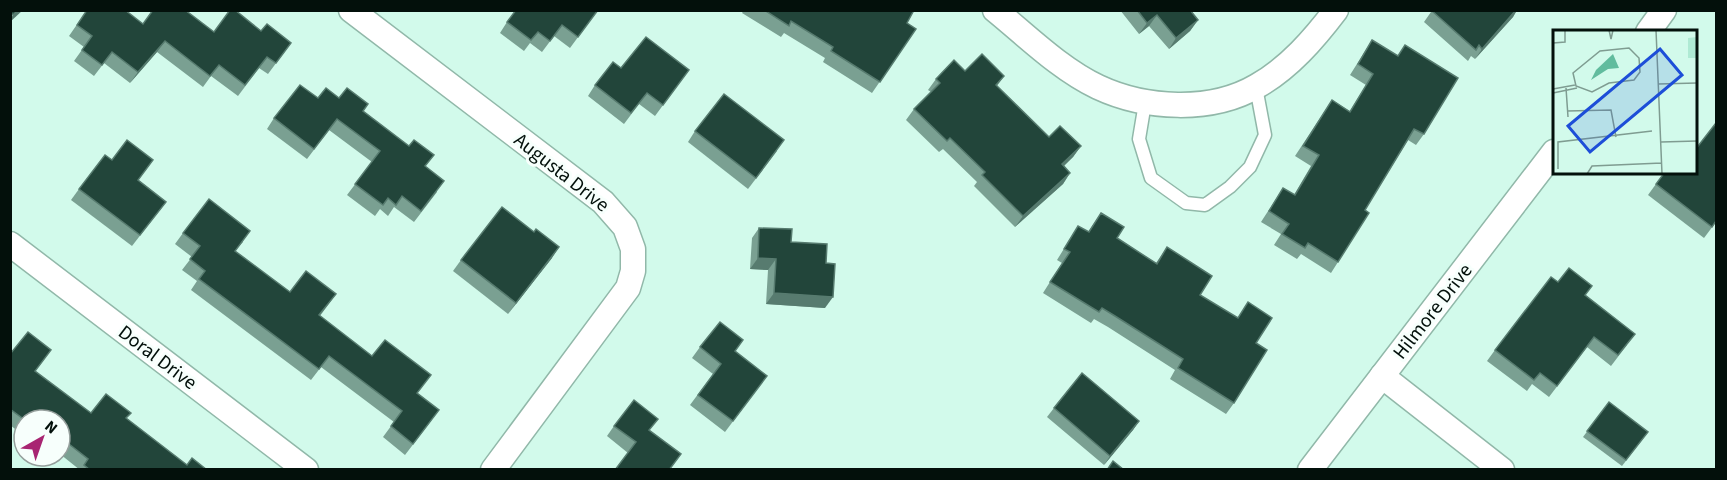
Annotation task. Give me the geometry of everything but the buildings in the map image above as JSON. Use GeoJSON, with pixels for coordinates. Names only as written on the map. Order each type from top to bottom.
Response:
{"type":"FeatureCollection","features":[{"type":"Feature","properties":{"kind":"street","name":"Augusta Drive"},"geometry":{"type":"LineString","coordinates":[[351,10],[603,202],[625,227],[633,249],[633,271],[618,304],[493,470]]}},
{"type":"Feature","properties":{"kind":"street"},"geometry":{"type":"LineString","coordinates":[[995,10],[1096,86],[1146,103],[1171,104],[1220,100],[1256,87],[1288,64],[1336,10]]}},
{"type":"Feature","properties":{"kind":"street"},"geometry":{"type":"LineString","coordinates":[[1649,30],[1664,10]]}},
{"type":"Feature","properties":{"kind":"street","name":"Hilmore Drive"},"geometry":{"type":"LineString","coordinates":[[1310,470],[1553,154]]}},
{"type":"Feature","properties":{"kind":"street","name":"Doral Drive"},"geometry":{"type":"LineString","coordinates":[[10,244],[306,470]]}},
{"type":"Feature","properties":{"kind":"street"},"geometry":{"type":"LineString","coordinates":[[1382,376],[1502,470]]}},
{"type":"Feature","properties":{"kind":"lane"},"geometry":{"type":"LineString","coordinates":[[1146,103],[1139,139],[1151,178],[1186,203],[1205,205],[1250,167],[1265,135],[1256,87]]}}]}
